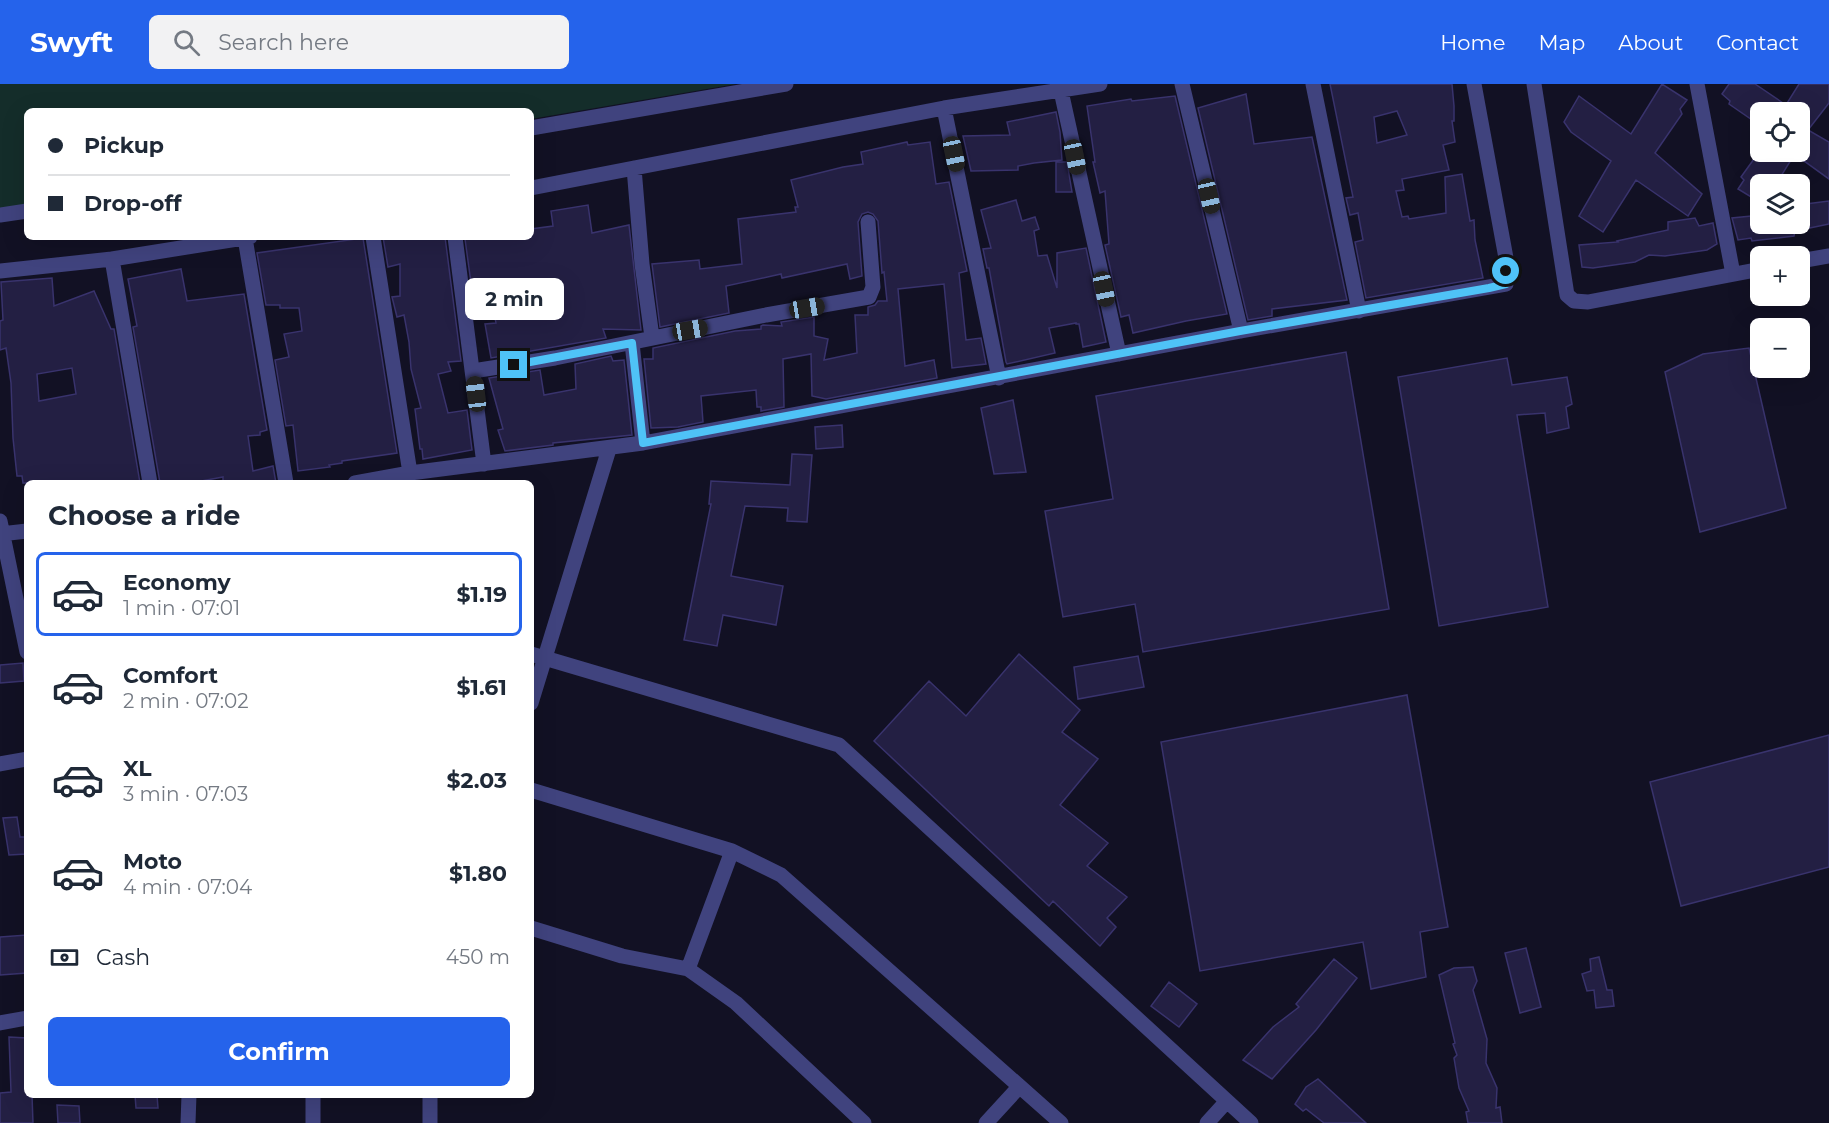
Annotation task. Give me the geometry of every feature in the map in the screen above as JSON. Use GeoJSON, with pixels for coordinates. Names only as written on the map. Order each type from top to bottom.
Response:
{"type":"FeatureCollection","features":[{"type":"Feature","properties":{"kind":"street"},"geometry":{"type":"LineString","coordinates":[[534,127],[786,84]]}},
{"type":"Feature","properties":{"kind":"street"},"geometry":{"type":"LineString","coordinates":[[534,187],[944,108],[1100,84]]}},
{"type":"Feature","properties":{"kind":"street"},"geometry":{"type":"LineString","coordinates":[[1182,84],[1240,331]]}},
{"type":"Feature","properties":{"kind":"street"},"geometry":{"type":"LineString","coordinates":[[1313,84],[1359,311]]}},
{"type":"Feature","properties":{"kind":"street"},"geometry":{"type":"LineString","coordinates":[[372,480],[410,473],[609,449],[999,378],[1240,331],[1506,284],[1506,258],[1474,84]]}},
{"type":"Feature","properties":{"kind":"street"},"geometry":{"type":"LineString","coordinates":[[1534,84],[1567,295],[1574,301],[1588,302],[1750,271]]}},
{"type":"Feature","properties":{"kind":"street"},"geometry":{"type":"LineString","coordinates":[[1696,84],[1733,274]]}},
{"type":"Feature","properties":{"kind":"street"},"geometry":{"type":"LineString","coordinates":[[1061,91],[1119,354]]}},
{"type":"Feature","properties":{"kind":"street"},"geometry":{"type":"LineString","coordinates":[[944,108],[999,378]]}},
{"type":"Feature","properties":{"kind":"street"},"geometry":{"type":"LineString","coordinates":[[634,168],[642,264],[652,337]]}},
{"type":"Feature","properties":{"kind":"street"},"geometry":{"type":"LineString","coordinates":[[0,215],[24,211]]}},
{"type":"Feature","properties":{"kind":"street"},"geometry":{"type":"LineString","coordinates":[[473,371],[555,358],[652,337],[869,297],[873,286],[868,222]]}},
{"type":"Feature","properties":{"kind":"street"},"geometry":{"type":"LineString","coordinates":[[0,272],[112,259],[229,240]]}},
{"type":"Feature","properties":{"kind":"street"},"geometry":{"type":"LineString","coordinates":[[247,240],[286,480]]}},
{"type":"Feature","properties":{"kind":"street"},"geometry":{"type":"LineString","coordinates":[[373,240],[410,473]]}},
{"type":"Feature","properties":{"kind":"street"},"geometry":{"type":"LineString","coordinates":[[455,240],[484,464]]}},
{"type":"Feature","properties":{"kind":"street"},"geometry":{"type":"LineString","coordinates":[[1810,259],[1829,256]]}},
{"type":"Feature","properties":{"kind":"street"},"geometry":{"type":"LineString","coordinates":[[112,259],[149,480]]}},
{"type":"Feature","properties":{"kind":"street"},"geometry":{"type":"LineString","coordinates":[[632,343],[643,443]]}},
{"type":"Feature","properties":{"kind":"street"},"geometry":{"type":"LineString","coordinates":[[534,694],[609,449]]}},
{"type":"Feature","properties":{"kind":"street"},"geometry":{"type":"LineString","coordinates":[[24,531],[1,530],[24,637]]}},
{"type":"Feature","properties":{"kind":"street"},"geometry":{"type":"LineString","coordinates":[[534,655],[839,745],[1251,1123]]}},
{"type":"Feature","properties":{"kind":"street"},"geometry":{"type":"LineString","coordinates":[[0,764],[24,760]]}},
{"type":"Feature","properties":{"kind":"street"},"geometry":{"type":"LineString","coordinates":[[534,791],[732,851],[781,875],[1061,1123]]}},
{"type":"Feature","properties":{"kind":"street"},"geometry":{"type":"LineString","coordinates":[[688,969],[732,851]]}},
{"type":"Feature","properties":{"kind":"street"},"geometry":{"type":"LineString","coordinates":[[534,929],[622,956],[688,969],[736,1003],[864,1123]]}},
{"type":"Feature","properties":{"kind":"street"},"geometry":{"type":"LineString","coordinates":[[0,1023],[24,1019]]}},
{"type":"Feature","properties":{"kind":"street"},"geometry":{"type":"LineString","coordinates":[[986,1123],[1019,1088]]}},
{"type":"Feature","properties":{"kind":"street"},"geometry":{"type":"LineString","coordinates":[[188,1123],[189,1098]]}},
{"type":"Feature","properties":{"kind":"street"},"geometry":{"type":"LineString","coordinates":[[313,1098],[313,1123]]}},
{"type":"Feature","properties":{"kind":"street"},"geometry":{"type":"LineString","coordinates":[[430,1098],[430,1123]]}},
{"type":"Feature","properties":{"kind":"street"},"geometry":{"type":"LineString","coordinates":[[1207,1123],[1227,1101]]}},
{"type":"Feature","properties":{"kind":"green space"},"geometry":{"type":"Polygon","coordinates":[[[0,84],[736,84],[534,118],[534,108],[24,108],[24,206],[0,210],[0,84]]]}},
{"type":"Feature","properties":{"kind":"building"},"geometry":{"type":"Polygon","coordinates":[[[1330,84],[1452,84],[1454,121],[1452,121],[1455,142],[1443,145],[1449,170],[1402,179],[1404,190],[1396,191],[1402,217],[1408,216],[1409,219],[1446,213],[1445,177],[1462,174],[1470,221],[1474,220],[1475,240],[1483,278],[1366,298],[1355,242],[1363,240],[1358,213],[1350,215],[1346,198],[1353,197],[1330,84]],[[1397,111],[1374,117],[1377,143],[1407,135],[1397,111]]]}},
{"type":"Feature","properties":{"kind":"building"},"geometry":{"type":"Polygon","coordinates":[[[1662,84],[1687,100],[1680,109],[1682,114],[1655,153],[1702,194],[1688,216],[1636,180],[1603,232],[1579,216],[1611,161],[1571,132],[1564,122],[1579,96],[1631,134],[1662,84]]]}},
{"type":"Feature","properties":{"kind":"building"},"geometry":{"type":"Polygon","coordinates":[[[1729,84],[1755,84],[1782,102],[1750,102],[1750,118],[1729,104],[1730,101],[1722,94],[1729,84]]]}},
{"type":"Feature","properties":{"kind":"building"},"geometry":{"type":"Polygon","coordinates":[[[1799,84],[1829,84],[1829,103],[1810,127],[1810,102],[1788,102],[1799,84]]]}},
{"type":"Feature","properties":{"kind":"building"},"geometry":{"type":"Polygon","coordinates":[[[1246,94],[1254,144],[1312,137],[1347,300],[1272,309],[1272,316],[1248,320],[1198,108],[1246,94]]]}},
{"type":"Feature","properties":{"kind":"building"},"geometry":{"type":"Polygon","coordinates":[[[1175,96],[1227,314],[1133,333],[1129,315],[1121,317],[1105,245],[1109,244],[1105,191],[1100,193],[1093,162],[1095,162],[1087,106],[1131,99],[1132,101],[1175,96]]]}},
{"type":"Feature","properties":{"kind":"building"},"geometry":{"type":"Polygon","coordinates":[[[1056,112],[1062,160],[1018,166],[1018,170],[971,171],[963,136],[1010,135],[1007,122],[1056,112]]]}},
{"type":"Feature","properties":{"kind":"building"},"geometry":{"type":"Polygon","coordinates":[[[1810,131],[1829,142],[1829,179],[1806,162],[1810,162],[1810,131]]]}},
{"type":"Feature","properties":{"kind":"building"},"geometry":{"type":"Polygon","coordinates":[[[907,142],[908,145],[930,142],[936,184],[949,182],[967,271],[959,273],[966,340],[981,338],[986,364],[952,368],[944,284],[898,289],[905,366],[934,360],[937,378],[826,399],[812,396],[811,354],[783,359],[784,407],[761,411],[761,407],[757,407],[756,390],[701,396],[703,422],[678,427],[651,428],[644,359],[653,359],[653,348],[735,331],[761,329],[763,325],[782,326],[781,322],[814,317],[814,336],[828,339],[824,360],[857,353],[855,315],[868,315],[868,307],[875,305],[878,301],[887,301],[884,272],[882,273],[878,221],[873,214],[868,212],[862,214],[858,222],[862,276],[850,279],[847,264],[782,278],[781,274],[726,286],[729,313],[660,327],[652,264],[699,260],[700,269],[742,264],[738,219],[796,212],[795,207],[798,207],[791,180],[863,164],[861,152],[907,142]]]}},
{"type":"Feature","properties":{"kind":"building"},"geometry":{"type":"Polygon","coordinates":[[[1056,162],[1067,162],[1072,192],[1056,192],[1056,162]]]}},
{"type":"Feature","properties":{"kind":"building"},"geometry":{"type":"Polygon","coordinates":[[[1752,162],[1790,162],[1782,174],[1750,174],[1750,196],[1738,189],[1744,180],[1741,177],[1752,162]]]}},
{"type":"Feature","properties":{"kind":"building"},"geometry":{"type":"Polygon","coordinates":[[[1016,200],[1022,221],[1035,217],[1039,229],[1034,231],[1038,256],[1047,255],[1057,288],[1057,253],[1086,248],[1106,342],[1083,347],[1079,324],[1076,323],[1049,328],[1055,353],[1007,364],[989,268],[987,268],[983,249],[991,248],[981,210],[1016,200]]]}},
{"type":"Feature","properties":{"kind":"building"},"geometry":{"type":"Polygon","coordinates":[[[1829,201],[1829,224],[1810,228],[1810,203],[1829,201]]]}},
{"type":"Feature","properties":{"kind":"building"},"geometry":{"type":"Polygon","coordinates":[[[588,205],[592,233],[629,225],[641,330],[603,329],[606,338],[491,358],[485,324],[496,323],[488,281],[471,283],[465,240],[534,240],[534,229],[553,226],[551,211],[588,205]]]}},
{"type":"Feature","properties":{"kind":"building"},"geometry":{"type":"Polygon","coordinates":[[[1750,216],[1750,234],[1794,234],[1794,236],[1752,241],[1751,238],[1738,240],[1732,218],[1750,216]]]}},
{"type":"Feature","properties":{"kind":"building"},"geometry":{"type":"Polygon","coordinates":[[[1695,218],[1699,226],[1713,223],[1717,244],[1707,250],[1665,256],[1649,255],[1635,262],[1593,268],[1582,267],[1579,245],[1618,242],[1668,230],[1668,222],[1695,218]]]}},
{"type":"Feature","properties":{"kind":"building"},"geometry":{"type":"Polygon","coordinates":[[[363,240],[397,453],[342,461],[342,463],[329,465],[330,467],[298,471],[293,425],[286,426],[275,360],[289,357],[284,334],[302,331],[299,308],[266,305],[257,253],[363,240]]]}},
{"type":"Feature","properties":{"kind":"building"},"geometry":{"type":"Polygon","coordinates":[[[384,240],[445,240],[461,361],[448,362],[451,371],[438,374],[448,413],[467,410],[472,450],[423,459],[415,409],[421,408],[411,369],[404,315],[397,317],[392,297],[400,296],[400,264],[388,267],[384,240]]]}},
{"type":"Feature","properties":{"kind":"building"},"geometry":{"type":"Polygon","coordinates":[[[181,269],[187,301],[244,294],[267,430],[260,432],[260,435],[248,436],[253,471],[273,466],[275,480],[223,480],[223,477],[207,480],[159,480],[133,327],[137,326],[128,279],[181,269]]]}},
{"type":"Feature","properties":{"kind":"building"},"geometry":{"type":"Polygon","coordinates":[[[52,278],[54,306],[94,291],[111,329],[114,329],[139,480],[24,480],[23,483],[22,476],[17,476],[11,383],[6,348],[0,350],[0,321],[3,320],[1,282],[52,278]],[[72,368],[37,374],[39,401],[76,394],[72,368]]]}},
{"type":"Feature","properties":{"kind":"building"},"geometry":{"type":"Polygon","coordinates":[[[1749,348],[1750,378],[1756,378],[1786,508],[1700,532],[1665,372],[1703,354],[1749,348]]]}},
{"type":"Feature","properties":{"kind":"building"},"geometry":{"type":"Polygon","coordinates":[[[1346,352],[1389,609],[1143,652],[1135,604],[1063,617],[1045,511],[1113,499],[1096,396],[1346,352]]]}},
{"type":"Feature","properties":{"kind":"building"},"geometry":{"type":"Polygon","coordinates":[[[611,356],[613,361],[624,360],[632,435],[553,443],[553,445],[505,451],[498,430],[503,429],[489,378],[540,370],[544,395],[576,389],[575,364],[611,356]]]}},
{"type":"Feature","properties":{"kind":"building"},"geometry":{"type":"Polygon","coordinates":[[[1507,358],[1512,385],[1567,377],[1572,404],[1566,407],[1569,428],[1547,433],[1545,413],[1517,415],[1548,607],[1439,626],[1398,377],[1507,358]]]}},
{"type":"Feature","properties":{"kind":"building"},"geometry":{"type":"Polygon","coordinates":[[[1013,400],[1026,472],[994,474],[981,408],[1013,400]]]}},
{"type":"Feature","properties":{"kind":"building"},"geometry":{"type":"Polygon","coordinates":[[[842,425],[843,447],[816,449],[815,427],[842,425]]]}},
{"type":"Feature","properties":{"kind":"building"},"geometry":{"type":"Polygon","coordinates":[[[792,454],[812,455],[807,522],[787,521],[788,508],[745,506],[731,576],[783,586],[776,625],[723,615],[717,646],[684,640],[711,504],[709,504],[711,481],[790,485],[792,454]]]}},
{"type":"Feature","properties":{"kind":"building"},"geometry":{"type":"Polygon","coordinates":[[[1019,654],[1080,710],[1062,732],[1098,759],[1060,805],[1108,843],[1087,866],[1127,897],[1107,918],[1116,927],[1100,946],[1053,901],[1049,906],[874,741],[929,681],[966,716],[1019,654]]]}},
{"type":"Feature","properties":{"kind":"building"},"geometry":{"type":"Polygon","coordinates":[[[1138,656],[1144,687],[1078,699],[1074,667],[1138,656]]]}},
{"type":"Feature","properties":{"kind":"building"},"geometry":{"type":"Polygon","coordinates":[[[23,663],[24,681],[0,683],[0,665],[23,663]]]}},
{"type":"Feature","properties":{"kind":"building"},"geometry":{"type":"Polygon","coordinates":[[[1407,695],[1448,927],[1420,932],[1426,977],[1371,989],[1363,942],[1200,971],[1161,742],[1407,695]]]}},
{"type":"Feature","properties":{"kind":"building"},"geometry":{"type":"Polygon","coordinates":[[[1829,735],[1829,867],[1681,906],[1650,782],[1829,735]]]}},
{"type":"Feature","properties":{"kind":"building"},"geometry":{"type":"Polygon","coordinates":[[[17,817],[20,837],[24,837],[24,854],[9,855],[3,818],[17,817]]]}},
{"type":"Feature","properties":{"kind":"building"},"geometry":{"type":"Polygon","coordinates":[[[24,935],[24,973],[0,975],[0,937],[24,935]]]}},
{"type":"Feature","properties":{"kind":"building"},"geometry":{"type":"Polygon","coordinates":[[[1526,948],[1541,1007],[1520,1013],[1505,953],[1526,948]]]}},
{"type":"Feature","properties":{"kind":"building"},"geometry":{"type":"Polygon","coordinates":[[[1599,957],[1607,990],[1612,990],[1614,1006],[1596,1008],[1594,990],[1587,991],[1582,974],[1591,971],[1590,959],[1599,957]]]}},
{"type":"Feature","properties":{"kind":"building"},"geometry":{"type":"Polygon","coordinates":[[[1334,959],[1357,978],[1316,1030],[1272,1079],[1243,1060],[1273,1027],[1299,1007],[1296,1004],[1334,959]]]}},
{"type":"Feature","properties":{"kind":"building"},"geometry":{"type":"Polygon","coordinates":[[[1473,967],[1477,981],[1473,990],[1487,1039],[1486,1063],[1497,1088],[1496,1108],[1500,1107],[1502,1123],[1468,1123],[1466,1112],[1469,1111],[1459,1088],[1454,1058],[1457,1055],[1453,1044],[1455,1043],[1439,975],[1454,968],[1473,967]]]}},
{"type":"Feature","properties":{"kind":"building"},"geometry":{"type":"Polygon","coordinates":[[[1169,982],[1197,1004],[1179,1027],[1151,1006],[1169,982]]]}},
{"type":"Feature","properties":{"kind":"building"},"geometry":{"type":"Polygon","coordinates":[[[9,1037],[24,1038],[24,1098],[32,1098],[33,1123],[0,1123],[0,1093],[11,1092],[9,1037]]]}},
{"type":"Feature","properties":{"kind":"building"},"geometry":{"type":"Polygon","coordinates":[[[1318,1079],[1366,1123],[1324,1123],[1306,1109],[1303,1111],[1295,1104],[1306,1087],[1318,1079]]]}},
{"type":"Feature","properties":{"kind":"building"},"geometry":{"type":"Polygon","coordinates":[[[135,1098],[157,1098],[158,1108],[136,1108],[135,1098]]]}},
{"type":"Feature","properties":{"kind":"building"},"geometry":{"type":"Polygon","coordinates":[[[57,1105],[79,1106],[80,1123],[58,1123],[57,1105]]]}},
{"type":"Feature","properties":{"kind":"route"},"geometry":{"type":"LineString","coordinates":[[514,365],[632,343],[643,443],[1240,331],[1489,288],[1506,284],[1506,271]]}}]}
